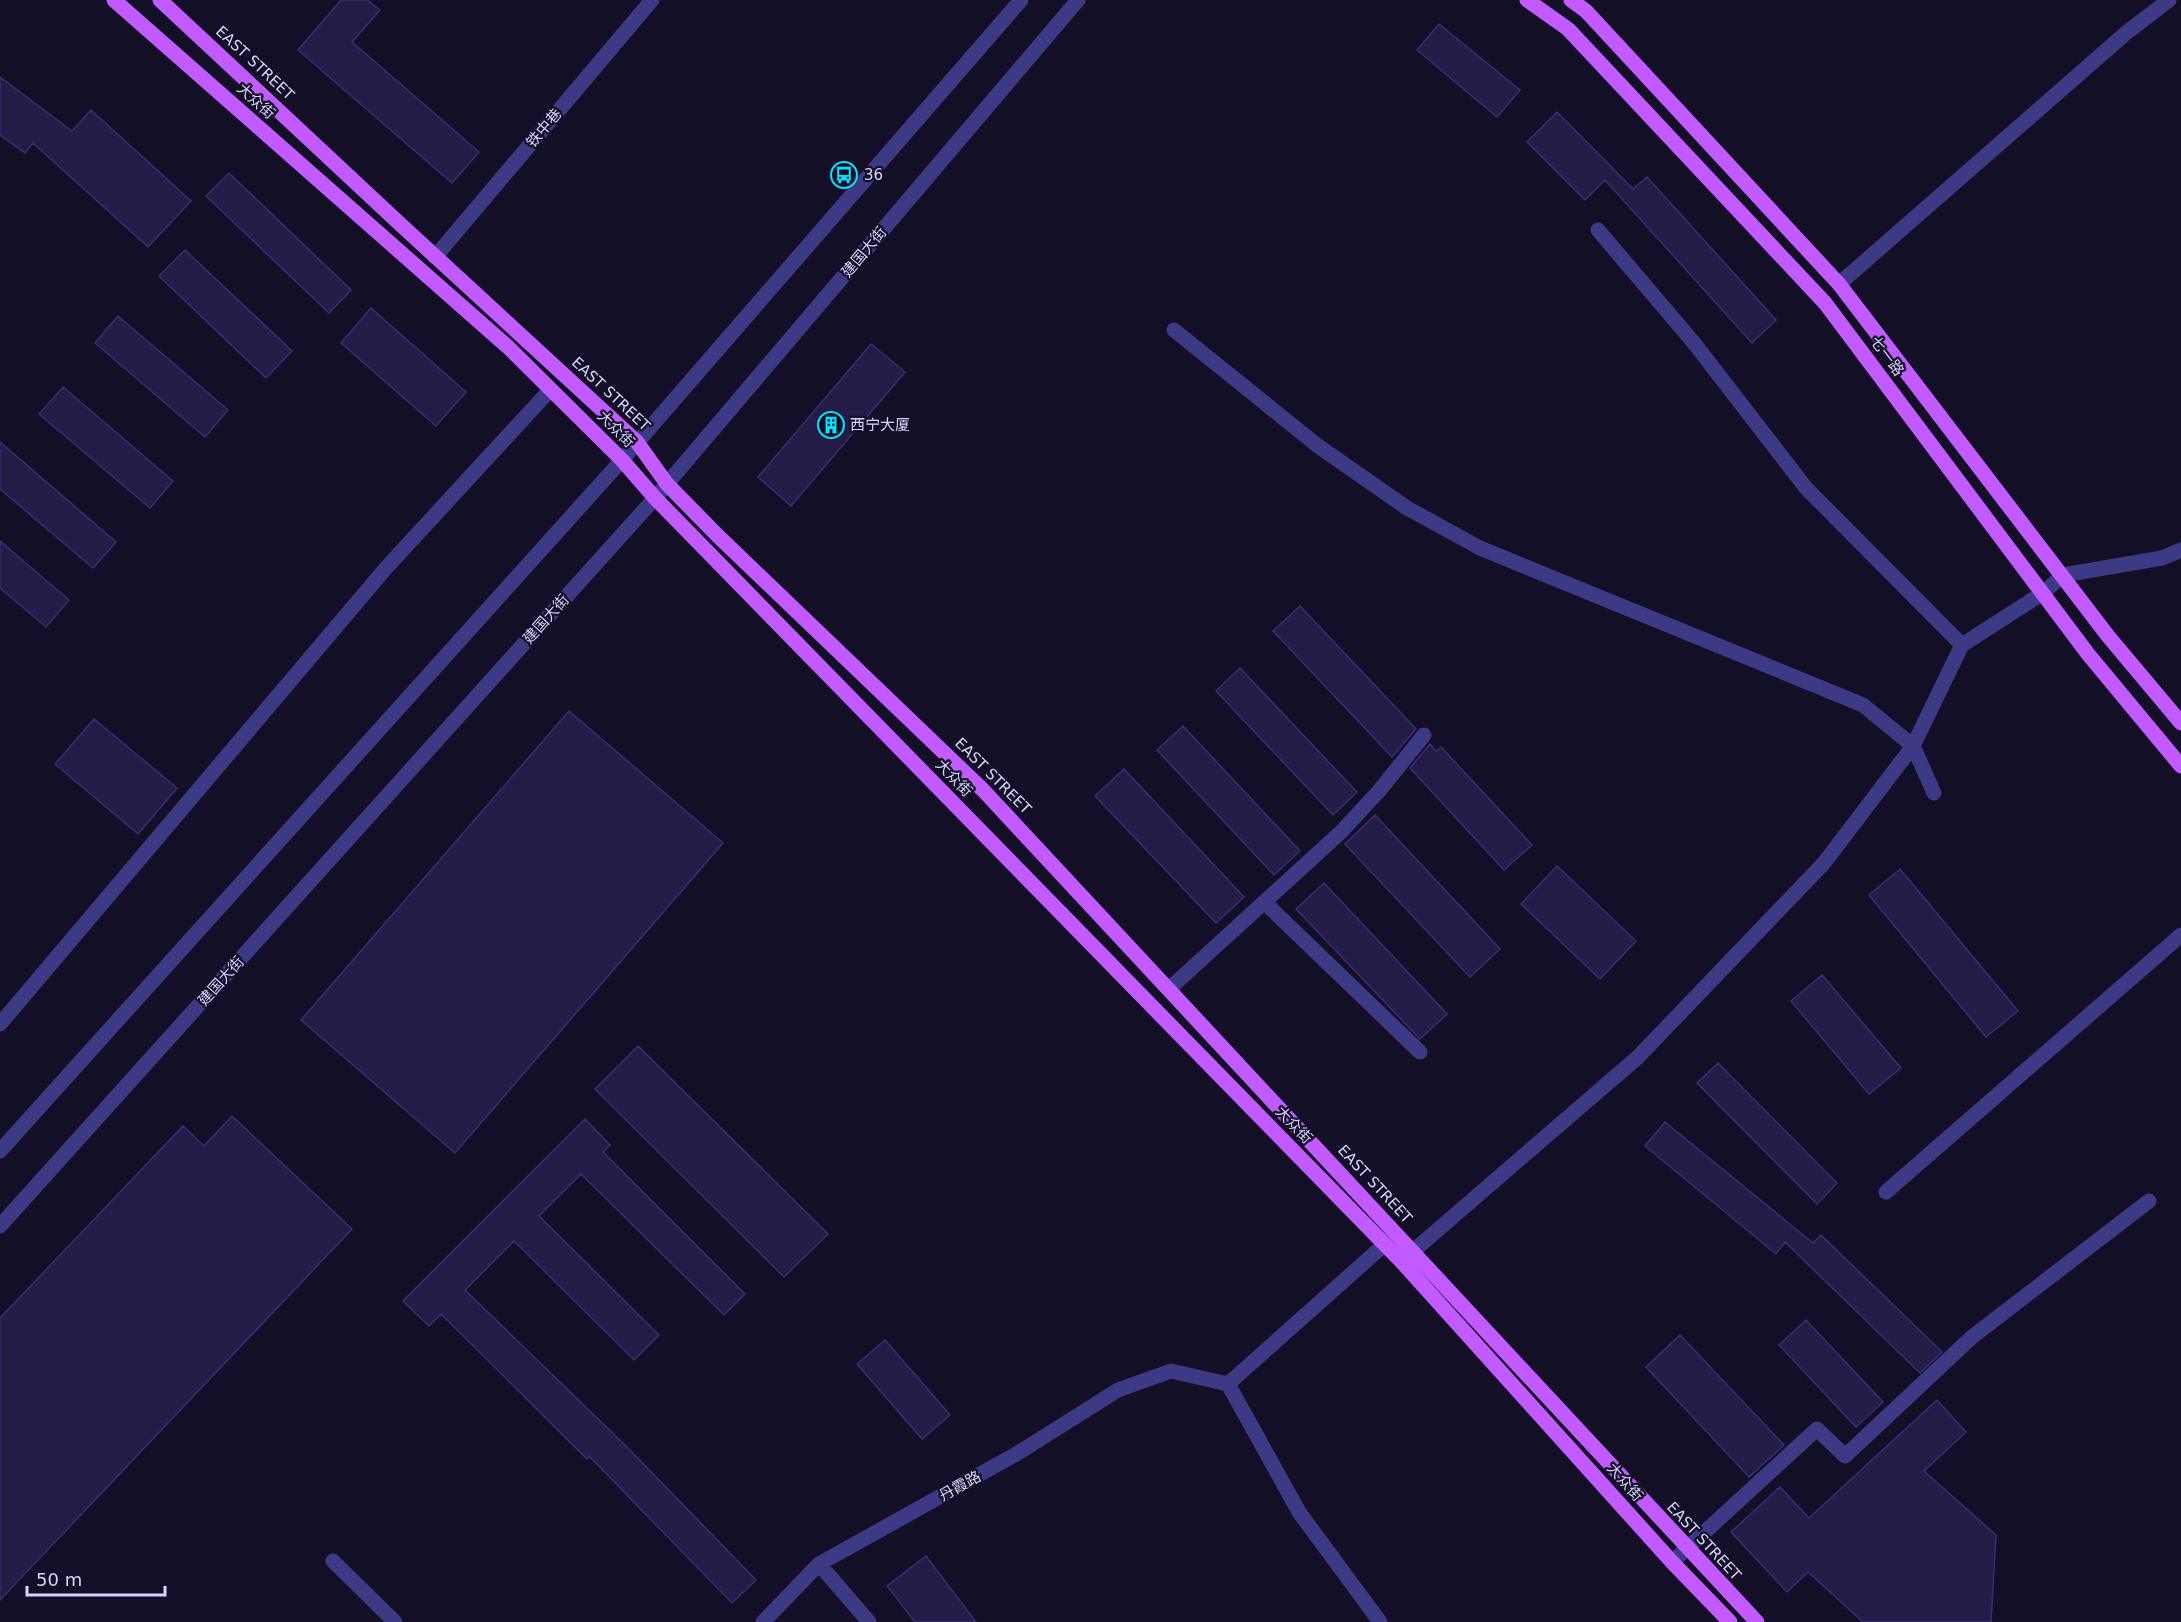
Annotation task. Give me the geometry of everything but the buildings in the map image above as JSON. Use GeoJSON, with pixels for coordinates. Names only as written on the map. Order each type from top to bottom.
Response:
{"type":"FeatureCollection","features":[{"type":"Feature","properties":{"kind":"main road","name":"大众街"},"geometry":{"type":"LineString","coordinates":[[114,0],[508,347],[622,460],[655,498],[1385,1244],[1407,1256],[1672,1562],[1730,1622]]}},
{"type":"Feature","properties":{"kind":"main road","name":"EAST STREET"},"geometry":{"type":"LineString","coordinates":[[160,0],[435,257],[638,442],[668,483],[717,535],[983,790],[1169,990],[1407,1256],[1757,1622]]}},
{"type":"Feature","properties":{"kind":"main road","name":"七一路"},"geometry":{"type":"LineString","coordinates":[[1527,0],[1568,29],[1825,303],[2088,654],[2181,765]]}},
{"type":"Feature","properties":{"kind":"main road","name":"七一路"},"geometry":{"type":"LineString","coordinates":[[1571,0],[1586,11],[1839,284],[2108,636],[2181,723]]}},
{"type":"Feature","properties":{"kind":"street","name":"铁中巷"},"geometry":{"type":"LineString","coordinates":[[435,257],[652,0]]}},
{"type":"Feature","properties":{"kind":"street"},"geometry":{"type":"LineString","coordinates":[[0,1151],[638,442],[1021,0]]}},
{"type":"Feature","properties":{"kind":"street","name":"建国大街"},"geometry":{"type":"LineString","coordinates":[[0,1226],[655,498],[1078,0]]}},
{"type":"Feature","properties":{"kind":"street"},"geometry":{"type":"LineString","coordinates":[[1839,284],[2126,33],[2169,0]]}},
{"type":"Feature","properties":{"kind":"street"},"geometry":{"type":"LineString","coordinates":[[1598,230],[1694,343],[1806,488],[1962,645]]}},
{"type":"Feature","properties":{"kind":"street"},"geometry":{"type":"LineString","coordinates":[[1174,330],[1318,446],[1417,513],[1480,548],[1863,705],[1913,746],[1934,794]]}},
{"type":"Feature","properties":{"kind":"street"},"geometry":{"type":"LineString","coordinates":[[0,1024],[386,568],[550,390]]}},
{"type":"Feature","properties":{"kind":"street"},"geometry":{"type":"LineString","coordinates":[[1407,1256],[1638,1057],[1824,863],[1913,746],[1962,645],[2043,593],[2063,575],[2162,558],[2181,550]]}},
{"type":"Feature","properties":{"kind":"street"},"geometry":{"type":"LineString","coordinates":[[1169,990],[1341,832],[1379,791],[1424,735]]}},
{"type":"Feature","properties":{"kind":"street"},"geometry":{"type":"LineString","coordinates":[[1264,902],[1420,1052]]}},
{"type":"Feature","properties":{"kind":"street"},"geometry":{"type":"LineString","coordinates":[[1886,1192],[2181,935]]}},
{"type":"Feature","properties":{"kind":"street"},"geometry":{"type":"LineString","coordinates":[[1672,1562],[1817,1429],[1845,1456],[1972,1337],[2149,1201]]}},
{"type":"Feature","properties":{"kind":"street"},"geometry":{"type":"LineString","coordinates":[[1380,1622],[1299,1512],[1228,1384],[1385,1244]]}},
{"type":"Feature","properties":{"kind":"street","name":"丹霞路"},"geometry":{"type":"LineString","coordinates":[[763,1622],[819,1564],[1018,1453],[1118,1390],[1171,1371],[1228,1384]]}},
{"type":"Feature","properties":{"kind":"street"},"geometry":{"type":"LineString","coordinates":[[333,1561],[395,1622]]}},
{"type":"Feature","properties":{"kind":"street"},"geometry":{"type":"LineString","coordinates":[[819,1564],[869,1622]]}},
{"type":"Feature","properties":{"kind":"place","name":"36"},"geometry":{"type":"Point","coordinates":[844,175]}},
{"type":"Feature","properties":{"kind":"place","name":"西宁大厦"},"geometry":{"type":"Point","coordinates":[831,425]}}]}
